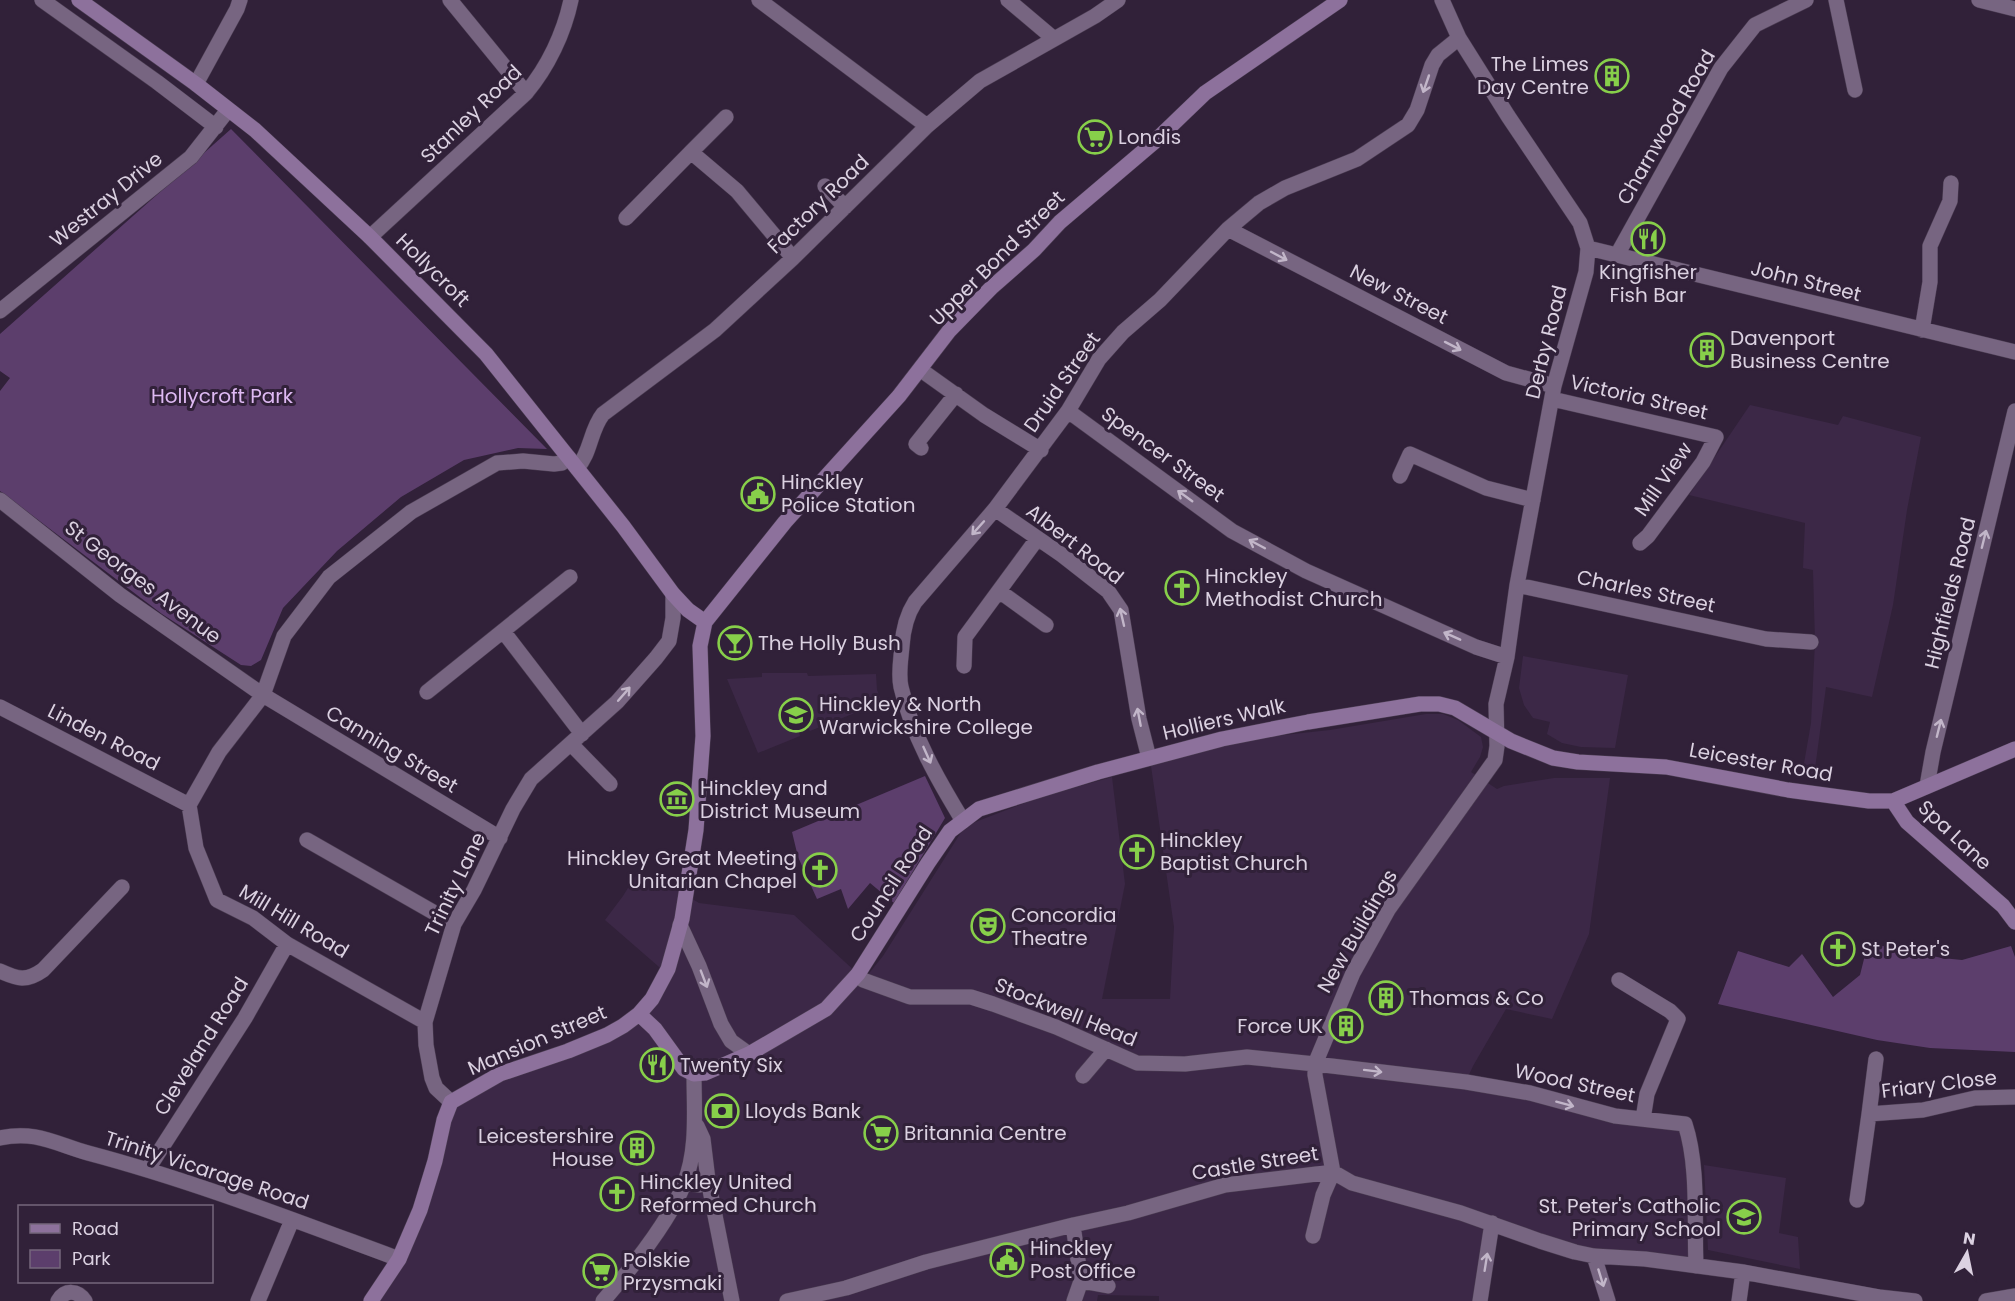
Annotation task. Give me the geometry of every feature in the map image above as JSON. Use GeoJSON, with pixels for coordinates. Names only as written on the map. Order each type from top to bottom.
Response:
{"type":"FeatureCollection","features":[{"type":"Feature","properties":{"kind":"main road","name":"Hollycroft"},"geometry":{"type":"LineString","coordinates":[[79,0],[196,84],[255,130],[370,237],[486,354],[673,594],[688,610],[705,622]]}},
{"type":"Feature","properties":{"kind":"main road","name":"Upper Bond Street"},"geometry":{"type":"LineString","coordinates":[[705,622],[784,522],[921,369],[949,331],[991,288],[1034,250],[1060,222],[1153,143],[1205,93],[1340,0]]}},
{"type":"Feature","properties":{"kind":"main road"},"geometry":{"type":"LineString","coordinates":[[705,622],[700,646],[703,736],[696,830],[680,925],[668,969],[652,999],[639,1014],[655,1029],[684,1069],[694,1074],[705,1072],[749,1054],[826,1009],[858,974]]}},
{"type":"Feature","properties":{"kind":"main road","name":"Holliers Walk"},"geometry":{"type":"LineString","coordinates":[[963,821],[979,810],[1149,758],[1222,739],[1308,722],[1420,704],[1439,704],[1455,708],[1497,731]]}},
{"type":"Feature","properties":{"kind":"main road","name":"Leicester Road"},"geometry":{"type":"LineString","coordinates":[[1497,731],[1511,741],[1536,752],[1566,760],[1666,767],[1788,790],[1869,801],[1893,801],[2015,749]]}},
{"type":"Feature","properties":{"kind":"main road","name":"Spa Lane"},"geometry":{"type":"LineString","coordinates":[[1893,801],[1907,822],[2003,906],[2015,922]]}},
{"type":"Feature","properties":{"kind":"main road","name":"Council Road"},"geometry":{"type":"LineString","coordinates":[[858,974],[928,863],[950,831],[963,821]]}},
{"type":"Feature","properties":{"kind":"main road","name":"Mansion Street"},"geometry":{"type":"LineString","coordinates":[[451,1102],[500,1074],[547,1059],[607,1035],[639,1014]]}},
{"type":"Feature","properties":{"kind":"main road"},"geometry":{"type":"LineString","coordinates":[[371,1301],[399,1259],[420,1210],[451,1102]]}},
{"type":"Feature","properties":{"kind":"street"},"geometry":{"type":"LineString","coordinates":[[42,0],[216,127]]}},
{"type":"Feature","properties":{"kind":"street"},"geometry":{"type":"LineString","coordinates":[[196,84],[240,0]]}},
{"type":"Feature","properties":{"kind":"street"},"geometry":{"type":"LineString","coordinates":[[450,0],[526,93]]}},
{"type":"Feature","properties":{"kind":"street","name":"Stanley Road"},"geometry":{"type":"LineString","coordinates":[[370,237],[537,81],[566,25],[571,0]]}},
{"type":"Feature","properties":{"kind":"street"},"geometry":{"type":"LineString","coordinates":[[759,0],[927,126]]}},
{"type":"Feature","properties":{"kind":"street"},"geometry":{"type":"LineString","coordinates":[[1008,0],[1053,38]]}},
{"type":"Feature","properties":{"kind":"street","name":"Factory Road"},"geometry":{"type":"LineString","coordinates":[[573,463],[583,462],[593,429],[603,414],[696,346],[793,258],[927,126],[986,76],[1119,0]]}},
{"type":"Feature","properties":{"kind":"street","name":"Derby Road"},"geometry":{"type":"LineString","coordinates":[[1442,0],[1459,38],[1580,224],[1588,248],[1586,272],[1553,393],[1517,585],[1507,657],[1496,704],[1497,731]]}},
{"type":"Feature","properties":{"kind":"street","name":"Charnwood Road"},"geometry":{"type":"LineString","coordinates":[[1617,255],[1721,68],[1755,25],[1789,4],[1806,0]]}},
{"type":"Feature","properties":{"kind":"street"},"geometry":{"type":"LineString","coordinates":[[1836,0],[1855,90]]}},
{"type":"Feature","properties":{"kind":"street"},"geometry":{"type":"LineString","coordinates":[[1979,0],[2015,9]]}},
{"type":"Feature","properties":{"kind":"street","name":"Druid Street"},"geometry":{"type":"LineString","coordinates":[[963,821],[943,788],[909,715],[901,686],[903,637],[907,614],[1041,450],[1068,411],[1099,359],[1123,332],[1160,300],[1228,229],[1270,195],[1357,159],[1408,125],[1417,110],[1432,65],[1438,55],[1459,38]]}},
{"type":"Feature","properties":{"kind":"street","name":"Westray Drive"},"geometry":{"type":"LineString","coordinates":[[3,304],[192,157],[228,110]]}},
{"type":"Feature","properties":{"kind":"street"},"geometry":{"type":"LineString","coordinates":[[626,218],[726,117]]}},
{"type":"Feature","properties":{"kind":"street"},"geometry":{"type":"LineString","coordinates":[[691,152],[736,191],[793,258]]}},
{"type":"Feature","properties":{"kind":"street"},"geometry":{"type":"LineString","coordinates":[[1922,330],[1930,282],[1930,246],[1950,201],[1951,183]]}},
{"type":"Feature","properties":{"kind":"street"},"geometry":{"type":"LineString","coordinates":[[825,186],[845,207]]}},
{"type":"Feature","properties":{"kind":"street","name":"New Street"},"geometry":{"type":"LineString","coordinates":[[1228,229],[1506,374],[1553,393]]}},
{"type":"Feature","properties":{"kind":"street","name":"John Street"},"geometry":{"type":"LineString","coordinates":[[1588,248],[2015,352]]}},
{"type":"Feature","properties":{"kind":"street"},"geometry":{"type":"LineString","coordinates":[[921,369],[984,415],[1041,450]]}},
{"type":"Feature","properties":{"kind":"street","name":"Victoria Street"},"geometry":{"type":"LineString","coordinates":[[1553,393],[1716,437]]}},
{"type":"Feature","properties":{"kind":"street"},"geometry":{"type":"LineString","coordinates":[[921,448],[916,444],[956,394]]}},
{"type":"Feature","properties":{"kind":"street","name":"Spencer Street"},"geometry":{"type":"LineString","coordinates":[[1068,411],[1232,531],[1306,571],[1476,647],[1507,657]]}},
{"type":"Feature","properties":{"kind":"street","name":"Highfields Road"},"geometry":{"type":"LineString","coordinates":[[1928,786],[1933,752],[2015,411]]}},
{"type":"Feature","properties":{"kind":"street","name":"Mill View"},"geometry":{"type":"LineString","coordinates":[[1640,543],[1648,536],[1703,462],[1716,437]]}},
{"type":"Feature","properties":{"kind":"street"},"geometry":{"type":"LineString","coordinates":[[1400,476],[1410,454],[1486,488],[1533,500]]}},
{"type":"Feature","properties":{"kind":"street"},"geometry":{"type":"LineString","coordinates":[[189,805],[219,752],[262,695],[284,636],[329,577],[411,512],[497,463],[523,461],[573,463]]}},
{"type":"Feature","properties":{"kind":"street","name":"St Georges Avenue"},"geometry":{"type":"LineString","coordinates":[[0,500],[120,595],[262,695]]}},
{"type":"Feature","properties":{"kind":"street","name":"Albert Road"},"geometry":{"type":"LineString","coordinates":[[995,509],[1062,555],[1108,591],[1121,610],[1139,719],[1149,758]]}},
{"type":"Feature","properties":{"kind":"street"},"geometry":{"type":"LineString","coordinates":[[964,666],[965,637],[1037,539]]}},
{"type":"Feature","properties":{"kind":"street"},"geometry":{"type":"LineString","coordinates":[[427,692],[570,577]]}},
{"type":"Feature","properties":{"kind":"street","name":"Charles Street"},"geometry":{"type":"LineString","coordinates":[[1517,585],[1766,639],[1811,642]]}},
{"type":"Feature","properties":{"kind":"street"},"geometry":{"type":"LineString","coordinates":[[999,591],[1046,625]]}},
{"type":"Feature","properties":{"kind":"street","name":"Trinity Lane"},"geometry":{"type":"LineString","coordinates":[[451,1102],[436,1088],[432,1078],[426,1045],[425,1022],[454,924],[474,890],[513,809],[531,779],[617,702],[669,641],[673,618],[673,594]]}},
{"type":"Feature","properties":{"kind":"street"},"geometry":{"type":"LineString","coordinates":[[503,631],[576,739],[610,784]]}},
{"type":"Feature","properties":{"kind":"street","name":"Canning Street"},"geometry":{"type":"LineString","coordinates":[[262,695],[500,838]]}},
{"type":"Feature","properties":{"kind":"street","name":"Linden Road"},"geometry":{"type":"LineString","coordinates":[[0,707],[189,805]]}},
{"type":"Feature","properties":{"kind":"street","name":"New Buildings"},"geometry":{"type":"LineString","coordinates":[[1333,1172],[1315,1064],[1353,973],[1388,910],[1490,769],[1496,753],[1497,731]]}},
{"type":"Feature","properties":{"kind":"street","name":"Mill Hill Road"},"geometry":{"type":"LineString","coordinates":[[189,805],[196,848],[217,900],[253,918],[287,944],[425,1022]]}},
{"type":"Feature","properties":{"kind":"street"},"geometry":{"type":"LineString","coordinates":[[307,840],[454,924]]}},
{"type":"Feature","properties":{"kind":"street"},"geometry":{"type":"LineString","coordinates":[[0,971],[16,978],[31,978],[43,970],[122,887]]}},
{"type":"Feature","properties":{"kind":"street"},"geometry":{"type":"LineString","coordinates":[[680,925],[699,966],[721,1024],[731,1041],[749,1054]]}},
{"type":"Feature","properties":{"kind":"street","name":"Cleveland Road"},"geometry":{"type":"LineString","coordinates":[[148,1169],[245,1018],[287,944]]}},
{"type":"Feature","properties":{"kind":"street","name":"Stockwell Head"},"geometry":{"type":"LineString","coordinates":[[858,974],[863,980],[910,996],[970,997],[993,1004],[1035,1019],[1137,1063],[1185,1064],[1247,1057],[1315,1064]]}},
{"type":"Feature","properties":{"kind":"street"},"geometry":{"type":"LineString","coordinates":[[1619,980],[1670,1011],[1678,1019],[1647,1094],[1643,1119]]}},
{"type":"Feature","properties":{"kind":"street"},"geometry":{"type":"LineString","coordinates":[[1083,1077],[1106,1049]]}},
{"type":"Feature","properties":{"kind":"street","name":"Friary Close"},"geometry":{"type":"LineString","coordinates":[[1857,1200],[1876,1059]]}},
{"type":"Feature","properties":{"kind":"street","name":"Wood Street"},"geometry":{"type":"LineString","coordinates":[[1315,1064],[1476,1083],[1530,1093],[1615,1116],[1685,1124],[1690,1138],[1693,1175],[1696,1266]]}},
{"type":"Feature","properties":{"kind":"street"},"geometry":{"type":"LineString","coordinates":[[603,1301],[640,1256],[684,1183],[692,1150],[695,1120],[694,1074]]}},
{"type":"Feature","properties":{"kind":"street","name":"Friary Close"},"geometry":{"type":"LineString","coordinates":[[1869,1113],[1923,1110],[1975,1098],[2015,1097]]}},
{"type":"Feature","properties":{"kind":"street"},"geometry":{"type":"LineString","coordinates":[[695,1120],[703,1139],[708,1180],[732,1301]]}},
{"type":"Feature","properties":{"kind":"street","name":"Trinity Vicarage Road"},"geometry":{"type":"LineString","coordinates":[[0,1138],[26,1134],[148,1169],[399,1259]]}},
{"type":"Feature","properties":{"kind":"street"},"geometry":{"type":"LineString","coordinates":[[1313,1236],[1323,1195],[1333,1172]]}},
{"type":"Feature","properties":{"kind":"street","name":"Castle Street"},"geometry":{"type":"LineString","coordinates":[[787,1301],[846,1288],[926,1262],[1128,1213],[1225,1185],[1333,1172],[1352,1183],[1401,1195],[1492,1223],[1540,1241],[1594,1256],[1645,1259],[1743,1272],[1879,1297],[1915,1301]]}},
{"type":"Feature","properties":{"kind":"street"},"geometry":{"type":"LineString","coordinates":[[684,1183],[700,1185],[708,1180]]}},
{"type":"Feature","properties":{"kind":"street"},"geometry":{"type":"LineString","coordinates":[[258,1301],[292,1220]]}},
{"type":"Feature","properties":{"kind":"street"},"geometry":{"type":"LineString","coordinates":[[1480,1301],[1492,1223]]}},
{"type":"Feature","properties":{"kind":"street"},"geometry":{"type":"LineString","coordinates":[[1073,1225],[1081,1281],[1076,1300]]}},
{"type":"Feature","properties":{"kind":"street"},"geometry":{"type":"LineString","coordinates":[[1594,1256],[1608,1301]]}},
{"type":"Feature","properties":{"kind":"street"},"geometry":{"type":"LineString","coordinates":[[1739,1301],[1743,1272]]}},
{"type":"Feature","properties":{"kind":"street"},"geometry":{"type":"LineString","coordinates":[[1081,1281],[1108,1286]]}},
{"type":"Feature","properties":{"kind":"street"},"geometry":{"type":"LineString","coordinates":[[58,1301],[63,1294],[74,1292],[81,1295],[85,1301]]}},
{"type":"Feature","properties":{"kind":"street"},"geometry":{"type":"LineString","coordinates":[[1986,1301],[2015,1296]]}},
{"type":"Feature","properties":{"kind":"shaded area"},"geometry":{"type":"Polygon","coordinates":[[[1750,405],[1838,425],[1843,416],[1921,437],[1907,510],[1893,605],[1872,697],[1826,687],[1814,776],[1802,775],[1811,723],[1815,642],[1813,570],[1803,568],[1805,523],[1689,495],[1750,405]]]}},
{"type":"Feature","properties":{"kind":"shaded area"},"geometry":{"type":"Polygon","coordinates":[[[1523,656],[1628,675],[1615,748],[1581,747],[1562,743],[1547,734],[1550,722],[1533,718],[1524,705],[1519,688],[1523,656]]]}},
{"type":"Feature","properties":{"kind":"shaded area","name":"Hinckley & North Warwickshire College"},"geometry":{"type":"Polygon","coordinates":[[[762,673],[807,673],[808,676],[876,674],[877,690],[882,702],[810,731],[808,728],[799,732],[800,736],[758,753],[727,679],[762,677],[762,673]]]}},
{"type":"Feature","properties":{"kind":"shaded area"},"geometry":{"type":"Polygon","coordinates":[[[1426,714],[1443,714],[1458,720],[1481,737],[1483,747],[1471,772],[1497,789],[1554,778],[1610,778],[1589,934],[1552,1019],[1506,1009],[1466,1081],[1685,1124],[1696,1266],[1620,1258],[1492,1223],[1480,1301],[1159,1301],[1159,1296],[1098,1295],[1097,1301],[370,1301],[399,1259],[451,1102],[623,1026],[666,973],[605,920],[636,875],[669,885],[699,903],[794,915],[858,974],[862,982],[883,956],[965,826],[1037,798],[1112,777],[1125,884],[1102,999],[1170,999],[1174,927],[1151,766],[1208,743],[1330,730],[1426,714]]]}},
{"type":"Feature","properties":{"kind":"shaded area","name":"St. Peter's Catholic Primary School"},"geometry":{"type":"Polygon","coordinates":[[[1704,1165],[1786,1178],[1779,1233],[1798,1237],[1800,1269],[1708,1250],[1704,1165]]]}},
{"type":"Feature","properties":{"kind":"green space","name":"Hollycroft Park"},"geometry":{"type":"Polygon","coordinates":[[[231,129],[547,449],[518,448],[464,460],[401,497],[337,551],[283,608],[261,660],[251,666],[241,665],[162,614],[0,491],[0,391],[10,378],[0,371],[0,334],[231,129]]]}},
{"type":"Feature","properties":{"kind":"green space"},"geometry":{"type":"Polygon","coordinates":[[[925,776],[945,818],[894,903],[870,883],[848,909],[841,889],[817,899],[798,857],[792,832],[925,776]]]}},
{"type":"Feature","properties":{"kind":"green space"},"geometry":{"type":"Polygon","coordinates":[[[1868,943],[1962,960],[2011,946],[2015,957],[2015,1052],[1930,1048],[1877,1040],[1718,1004],[1738,951],[1789,967],[1802,954],[1833,997],[1860,975],[1868,943]]]}},
{"type":"Feature","properties":{"kind":"place","name":"The Limes Day Centre"},"geometry":{"type":"Point","coordinates":[1612,76]}},
{"type":"Feature","properties":{"kind":"place","name":"Londis"},"geometry":{"type":"Point","coordinates":[1095,137]}},
{"type":"Feature","properties":{"kind":"place","name":"Kingfisher Fish Bar"},"geometry":{"type":"Point","coordinates":[1648,239]}},
{"type":"Feature","properties":{"kind":"place","name":"Davenport Business Centre"},"geometry":{"type":"Point","coordinates":[1707,350]}},
{"type":"Feature","properties":{"kind":"place","name":"Hinckley Police Station"},"geometry":{"type":"Point","coordinates":[758,494]}},
{"type":"Feature","properties":{"kind":"place","name":"Hinckley Methodist Church"},"geometry":{"type":"Point","coordinates":[1182,588]}},
{"type":"Feature","properties":{"kind":"place","name":"The Holly Bush"},"geometry":{"type":"Point","coordinates":[735,643]}},
{"type":"Feature","properties":{"kind":"place","name":"Hinckley & North Warwickshire College"},"geometry":{"type":"Point","coordinates":[796,715]}},
{"type":"Feature","properties":{"kind":"place","name":"Hinckley and District Museum"},"geometry":{"type":"Point","coordinates":[677,799]}},
{"type":"Feature","properties":{"kind":"place","name":"Hinckley Baptist Church"},"geometry":{"type":"Point","coordinates":[1137,852]}},
{"type":"Feature","properties":{"kind":"place","name":"Hinckley Great Meeting Unitarian Chapel"},"geometry":{"type":"Point","coordinates":[820,870]}},
{"type":"Feature","properties":{"kind":"place","name":"Concordia Theatre"},"geometry":{"type":"Point","coordinates":[988,926]}},
{"type":"Feature","properties":{"kind":"place","name":"St Peter's"},"geometry":{"type":"Point","coordinates":[1838,949]}},
{"type":"Feature","properties":{"kind":"place","name":"Thomas & Co"},"geometry":{"type":"Point","coordinates":[1386,998]}},
{"type":"Feature","properties":{"kind":"place","name":"Force UK"},"geometry":{"type":"Point","coordinates":[1346,1026]}},
{"type":"Feature","properties":{"kind":"place","name":"Twenty Six"},"geometry":{"type":"Point","coordinates":[657,1065]}},
{"type":"Feature","properties":{"kind":"place","name":"Lloyds Bank"},"geometry":{"type":"Point","coordinates":[722,1111]}},
{"type":"Feature","properties":{"kind":"place","name":"Britannia Centre"},"geometry":{"type":"Point","coordinates":[881,1133]}},
{"type":"Feature","properties":{"kind":"place","name":"Leicestershire House"},"geometry":{"type":"Point","coordinates":[637,1148]}},
{"type":"Feature","properties":{"kind":"place","name":"Hinckley United Reformed Church"},"geometry":{"type":"Point","coordinates":[617,1194]}},
{"type":"Feature","properties":{"kind":"place","name":"St. Peter's Catholic Primary School"},"geometry":{"type":"Point","coordinates":[1744,1217]}},
{"type":"Feature","properties":{"kind":"place","name":"Hinckley Post Office"},"geometry":{"type":"Point","coordinates":[1007,1260]}},
{"type":"Feature","properties":{"kind":"place","name":"Polskie Przysmaki"},"geometry":{"type":"Point","coordinates":[600,1271]}}]}
